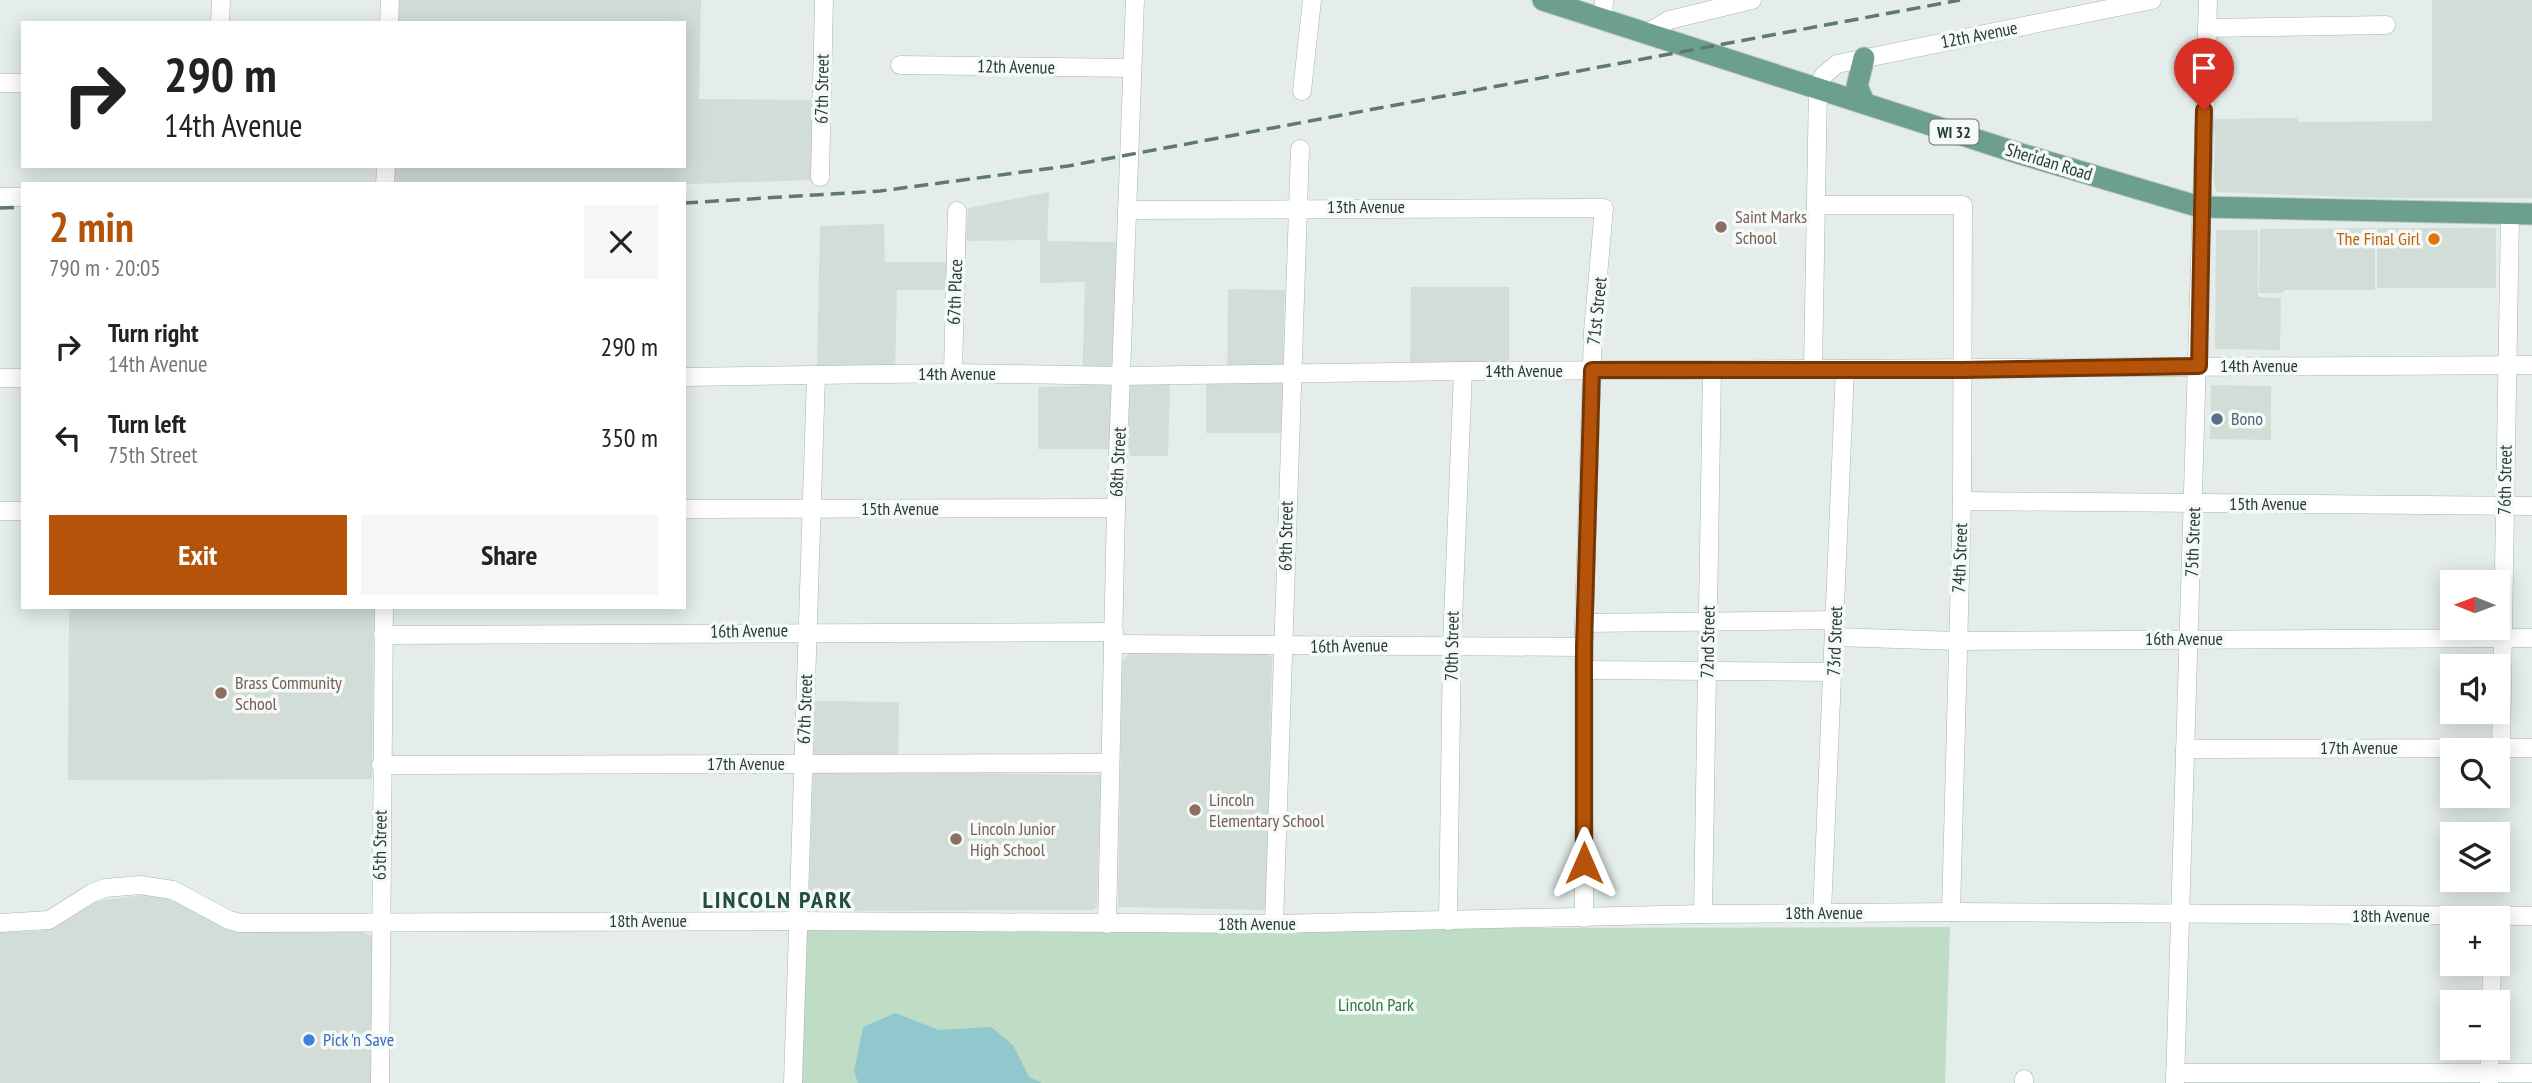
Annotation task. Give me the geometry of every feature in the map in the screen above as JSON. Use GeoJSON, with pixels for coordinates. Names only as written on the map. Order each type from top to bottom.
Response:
{"type":"FeatureCollection","features":[{"type":"Feature","properties":{"kind":"main road","name":"Sheridan Road"},"geometry":{"type":"LineString","coordinates":[[1543,0],[1603,10],[1650,32],[2021,154],[2200,207],[2532,214]]}},
{"type":"Feature","properties":{"kind":"main road"},"geometry":{"type":"LineString","coordinates":[[1864,58],[1857,86],[1864,102]]}},
{"type":"Feature","properties":{"kind":"street"},"geometry":{"type":"LineString","coordinates":[[220,21],[221,0]]}},
{"type":"Feature","properties":{"kind":"street"},"geometry":{"type":"LineString","coordinates":[[389,21],[390,0]]}},
{"type":"Feature","properties":{"kind":"street","name":"67th Street"},"geometry":{"type":"LineString","coordinates":[[820,177],[824,0]]}},
{"type":"Feature","properties":{"kind":"street","name":"68th Street"},"geometry":{"type":"LineString","coordinates":[[1107,925],[1116,508],[1135,0]]}},
{"type":"Feature","properties":{"kind":"street"},"geometry":{"type":"LineString","coordinates":[[1302,91],[1312,0]]}},
{"type":"Feature","properties":{"kind":"street","name":"12th Avenue"},"geometry":{"type":"LineString","coordinates":[[1818,87],[1824,75],[1838,64],[2152,0]]}},
{"type":"Feature","properties":{"kind":"street","name":"75th Street"},"geometry":{"type":"LineString","coordinates":[[2175,1078],[2199,366],[2200,207],[2208,0]]}},
{"type":"Feature","properties":{"kind":"street"},"geometry":{"type":"LineString","coordinates":[[1650,32],[1669,20],[1743,1]]}},
{"type":"Feature","properties":{"kind":"street"},"geometry":{"type":"LineString","coordinates":[[2207,28],[2386,25]]}},
{"type":"Feature","properties":{"kind":"street","name":"12th Avenue"},"geometry":{"type":"LineString","coordinates":[[900,65],[1132,68]]}},
{"type":"Feature","properties":{"kind":"street"},"geometry":{"type":"LineString","coordinates":[[0,83],[21,83]]}},
{"type":"Feature","properties":{"kind":"street"},"geometry":{"type":"LineString","coordinates":[[1813,369],[1818,87]]}},
{"type":"Feature","properties":{"kind":"street","name":"69th Street"},"geometry":{"type":"LineString","coordinates":[[1274,924],[1290,374],[1300,149]]}},
{"type":"Feature","properties":{"kind":"street"},"geometry":{"type":"LineString","coordinates":[[0,197],[21,197]]}},
{"type":"Feature","properties":{"kind":"street","name":"74th Street"},"geometry":{"type":"LineString","coordinates":[[1816,205],[1963,205],[1962,501],[1951,912]]}},
{"type":"Feature","properties":{"kind":"street","name":"13th Avenue"},"geometry":{"type":"LineString","coordinates":[[1127,210],[1297,207],[1604,208]]}},
{"type":"Feature","properties":{"kind":"street","name":"71st Street"},"geometry":{"type":"LineString","coordinates":[[1584,918],[1584,623],[1592,370],[1604,208]]}},
{"type":"Feature","properties":{"kind":"street","name":"67th Place"},"geometry":{"type":"LineString","coordinates":[[953,373],[957,211]]}},
{"type":"Feature","properties":{"kind":"street","name":"76th Street"},"geometry":{"type":"LineString","coordinates":[[2504,570],[2510,214]]}},
{"type":"Feature","properties":{"kind":"street","name":"14th Avenue"},"geometry":{"type":"LineString","coordinates":[[686,377],[953,373],[1122,376],[1463,371],[2532,365]]}},
{"type":"Feature","properties":{"kind":"street","name":"73rd Street"},"geometry":{"type":"LineString","coordinates":[[1822,913],[1836,629],[1844,369]]}},
{"type":"Feature","properties":{"kind":"street","name":"72nd Street"},"geometry":{"type":"LineString","coordinates":[[1703,914],[1712,370]]}},
{"type":"Feature","properties":{"kind":"street","name":"70th Street"},"geometry":{"type":"LineString","coordinates":[[1448,921],[1452,644],[1463,371]]}},
{"type":"Feature","properties":{"kind":"street","name":"67th Street"},"geometry":{"type":"LineString","coordinates":[[793,1083],[816,376]]}},
{"type":"Feature","properties":{"kind":"street"},"geometry":{"type":"LineString","coordinates":[[0,378],[21,378]]}},
{"type":"Feature","properties":{"kind":"street","name":"15th Avenue"},"geometry":{"type":"LineString","coordinates":[[1962,501],[2532,506]]}},
{"type":"Feature","properties":{"kind":"street","name":"15th Avenue"},"geometry":{"type":"LineString","coordinates":[[686,509],[1116,508]]}},
{"type":"Feature","properties":{"kind":"street"},"geometry":{"type":"LineString","coordinates":[[0,511],[21,511]]}},
{"type":"Feature","properties":{"kind":"street","name":"65th Street"},"geometry":{"type":"LineString","coordinates":[[380,1083],[379,921],[384,609]]}},
{"type":"Feature","properties":{"kind":"street","name":"16th Avenue"},"geometry":{"type":"LineString","coordinates":[[1584,623],[1708,620],[1957,641],[2440,638]]}},
{"type":"Feature","properties":{"kind":"street","name":"16th Avenue"},"geometry":{"type":"LineString","coordinates":[[383,635],[808,631],[1114,638],[1283,647],[1452,644],[1584,647]]}},
{"type":"Feature","properties":{"kind":"street","name":"16th Avenue"},"geometry":{"type":"LineString","coordinates":[[2510,638],[2532,638]]}},
{"type":"Feature","properties":{"kind":"street","name":"76th Street"},"geometry":{"type":"LineString","coordinates":[[2501,738],[2502,640]]}},
{"type":"Feature","properties":{"kind":"street"},"geometry":{"type":"LineString","coordinates":[[1584,670],[1834,672]]}},
{"type":"Feature","properties":{"kind":"street","name":"17th Avenue"},"geometry":{"type":"LineString","coordinates":[[2185,749],[2440,747]]}},
{"type":"Feature","properties":{"kind":"street","name":"17th Avenue"},"geometry":{"type":"LineString","coordinates":[[2510,747],[2532,748]]}},
{"type":"Feature","properties":{"kind":"street","name":"17th Avenue"},"geometry":{"type":"LineString","coordinates":[[381,765],[1110,763]]}},
{"type":"Feature","properties":{"kind":"street","name":"18th Avenue"},"geometry":{"type":"LineString","coordinates":[[0,923],[49,920],[92,893],[114,887],[140,885],[173,890],[229,920],[240,923],[799,921],[1274,924],[1703,914],[1951,912],[2440,917]]}},
{"type":"Feature","properties":{"kind":"street","name":"18th Avenue"},"geometry":{"type":"LineString","coordinates":[[2510,917],[2532,916]]}},
{"type":"Feature","properties":{"kind":"street"},"geometry":{"type":"LineString","coordinates":[[2489,1078],[2490,1060]]}},
{"type":"Feature","properties":{"kind":"street"},"geometry":{"type":"LineString","coordinates":[[2175,1078],[2489,1078],[2532,1073]]}},
{"type":"Feature","properties":{"kind":"shaded area"},"geometry":{"type":"Polygon","coordinates":[[[398,0],[701,0],[699,99],[812,100],[812,180],[690,184],[393,182],[394,168],[686,168],[686,21],[397,21],[398,0]]]}},
{"type":"Feature","properties":{"kind":"shaded area"},"geometry":{"type":"Polygon","coordinates":[[[2432,0],[2532,0],[2532,198],[2376,198],[2217,192],[2214,182],[2215,131],[2210,119],[2297,118],[2298,122],[2432,121],[2432,0]]]}},
{"type":"Feature","properties":{"kind":"shaded area"},"geometry":{"type":"Polygon","coordinates":[[[1049,192],[1047,241],[1116,242],[1115,385],[1170,384],[1168,456],[1130,456],[1130,449],[1038,449],[1038,387],[1082,386],[1085,282],[1040,283],[1040,240],[966,241],[968,208],[1049,192]]]}},
{"type":"Feature","properties":{"kind":"shaded area"},"geometry":{"type":"Polygon","coordinates":[[[884,224],[885,262],[949,262],[948,290],[897,290],[895,369],[817,370],[820,226],[884,224]]]}},
{"type":"Feature","properties":{"kind":"shaded area"},"geometry":{"type":"Polygon","coordinates":[[[2375,228],[2375,290],[2284,290],[2283,293],[2259,293],[2260,229],[2375,228]]]}},
{"type":"Feature","properties":{"kind":"shaded area"},"geometry":{"type":"Polygon","coordinates":[[[2377,228],[2496,228],[2496,288],[2377,288],[2377,228]]]}},
{"type":"Feature","properties":{"kind":"shaded area"},"geometry":{"type":"Polygon","coordinates":[[[2216,230],[2258,230],[2258,297],[2281,298],[2280,350],[2215,349],[2216,230]]]}},
{"type":"Feature","properties":{"kind":"shaded area"},"geometry":{"type":"Polygon","coordinates":[[[1411,287],[1509,287],[1509,366],[1410,367],[1411,287]]]}},
{"type":"Feature","properties":{"kind":"shaded area"},"geometry":{"type":"Polygon","coordinates":[[[1228,289],[1285,290],[1281,433],[1206,433],[1206,383],[1227,383],[1228,289]]]}},
{"type":"Feature","properties":{"kind":"shaded area"},"geometry":{"type":"Polygon","coordinates":[[[2211,385],[2271,386],[2271,440],[2210,439],[2211,385]]]}},
{"type":"Feature","properties":{"kind":"shaded area","name":"Brass Community School"},"geometry":{"type":"Polygon","coordinates":[[[69,609],[374,609],[372,779],[68,780],[69,609]]]}},
{"type":"Feature","properties":{"kind":"shaded area","name":"Lincoln Elementary School"},"geometry":{"type":"Polygon","coordinates":[[[1130,653],[1265,653],[1272,657],[1266,910],[1118,907],[1122,661],[1130,653]]]}},
{"type":"Feature","properties":{"kind":"shaded area","name":"Lincoln Junior High School"},"geometry":{"type":"Polygon","coordinates":[[[815,701],[899,702],[898,772],[1101,775],[1097,907],[1093,910],[814,911],[809,898],[815,701]]]}},
{"type":"Feature","properties":{"kind":"shaded area"},"geometry":{"type":"Polygon","coordinates":[[[149,894],[192,907],[231,929],[359,931],[372,936],[371,995],[379,995],[379,1083],[0,1083],[0,932],[40,931],[67,920],[98,901],[149,894]]]}},
{"type":"Feature","properties":{"kind":"green space","name":"Lincoln Park"},"geometry":{"type":"Polygon","coordinates":[[[1950,927],[1945,1083],[801,1083],[805,930],[1950,927]]]}},
{"type":"Feature","properties":{"kind":"water"},"geometry":{"type":"Polygon","coordinates":[[[895,1013],[939,1030],[991,1027],[1013,1045],[1029,1077],[1042,1083],[858,1083],[854,1071],[863,1027],[895,1013]]]}},
{"type":"Feature","properties":{"kind":"railway"},"geometry":{"type":"LineString","coordinates":[[686,203],[880,191],[1068,166],[1960,0]]}},
{"type":"Feature","properties":{"kind":"railway"},"geometry":{"type":"LineString","coordinates":[[0,208],[21,207]]}},
{"type":"Feature","properties":{"kind":"place","name":"Saint Marks School"},"geometry":{"type":"Point","coordinates":[1721,227]}},
{"type":"Feature","properties":{"kind":"place","name":"The Final Girl"},"geometry":{"type":"Point","coordinates":[2434,239]}},
{"type":"Feature","properties":{"kind":"place","name":"Bono"},"geometry":{"type":"Point","coordinates":[2217,419]}},
{"type":"Feature","properties":{"kind":"place","name":"Brass Community School"},"geometry":{"type":"Point","coordinates":[221,693]}},
{"type":"Feature","properties":{"kind":"place","name":"Lincoln Elementary School"},"geometry":{"type":"Point","coordinates":[1195,810]}},
{"type":"Feature","properties":{"kind":"place","name":"Lincoln Junior High School"},"geometry":{"type":"Point","coordinates":[956,839]}},
{"type":"Feature","properties":{"kind":"place","name":"Pick 'n Save"},"geometry":{"type":"Point","coordinates":[309,1040]}},
{"type":"Feature","properties":{"kind":"district","name":"LINCOLN PARK"},"geometry":{"type":"Point","coordinates":[778,900]}},
{"type":"Feature","properties":{"kind":"route"},"geometry":{"type":"LineString","coordinates":[[1584,863],[1584,647],[1592,370],[1962,370],[2199,366],[2200,207],[2204,110]]}}]}
